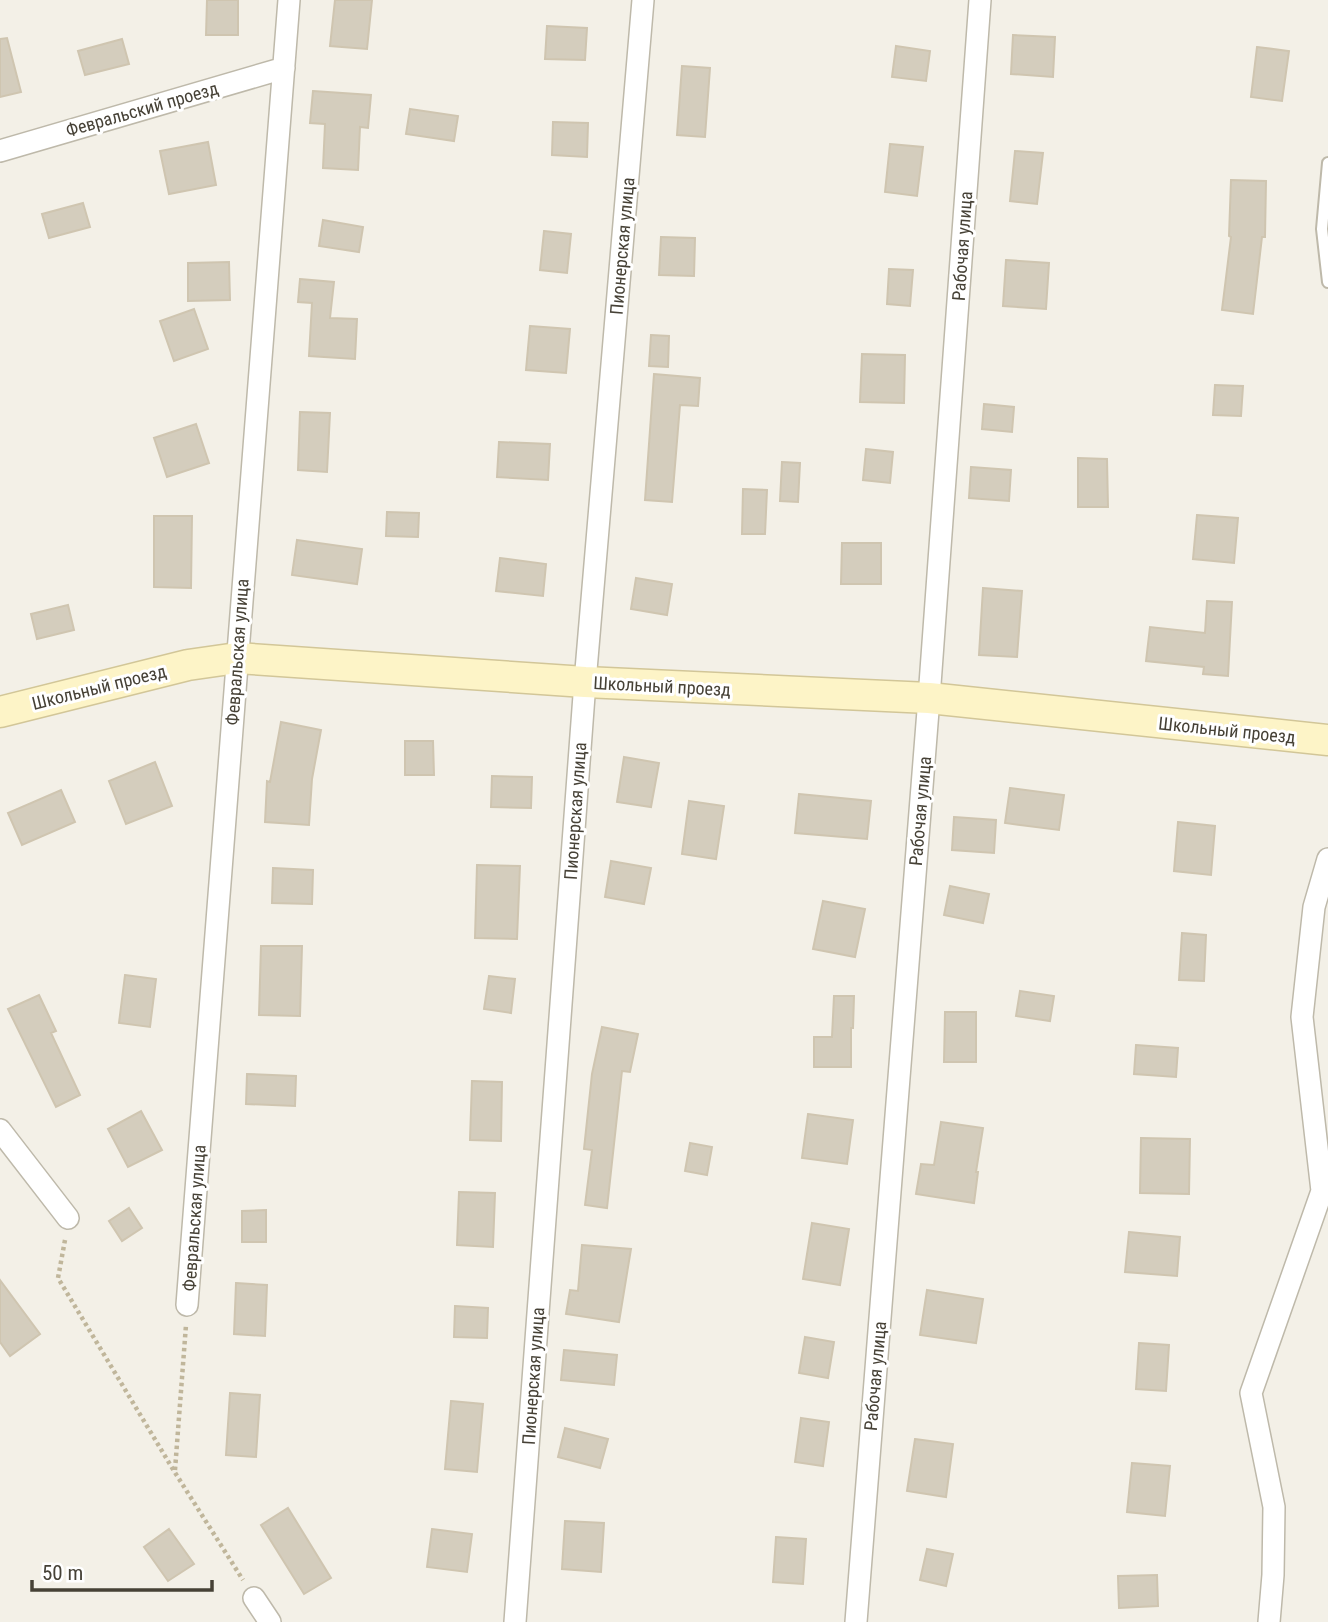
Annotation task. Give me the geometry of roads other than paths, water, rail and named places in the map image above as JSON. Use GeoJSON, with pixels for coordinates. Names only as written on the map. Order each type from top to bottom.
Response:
{"type":"FeatureCollection","features":[{"type":"Feature","properties":{"kind":"street","name":"Февральская улица"},"geometry":{"type":"LineString","coordinates":[[187,1305],[289,0]]}},
{"type":"Feature","properties":{"kind":"street","name":"Пионерская улица"},"geometry":{"type":"LineString","coordinates":[[515,1622],[585,682],[643,0]]}},
{"type":"Feature","properties":{"kind":"street","name":"Рабочая улица"},"geometry":{"type":"LineString","coordinates":[[856,1622],[929,698],[980,0]]}},
{"type":"Feature","properties":{"kind":"street","name":"Февральский проезд"},"geometry":{"type":"LineString","coordinates":[[0,151],[284,68]]}},
{"type":"Feature","properties":{"kind":"street","name":"Школьный проезд"},"geometry":{"type":"LineString","coordinates":[[0,712],[188,665],[237,658],[585,682],[929,698],[1328,740]]}},
{"type":"Feature","properties":{"kind":"street"},"geometry":{"type":"LineString","coordinates":[[1269,1622],[1274,1507],[1251,1394],[1322,1191],[1303,1017],[1314,907],[1328,859]]}},
{"type":"Feature","properties":{"kind":"street"},"geometry":{"type":"LineString","coordinates":[[0,1130],[68,1218]]}},
{"type":"Feature","properties":{"kind":"street"},"geometry":{"type":"LineString","coordinates":[[254,1598],[270,1622]]}},
{"type":"Feature","properties":{"kind":"lane"},"geometry":{"type":"LineString","coordinates":[[1328,163],[1322,229],[1328,282]]}}]}
